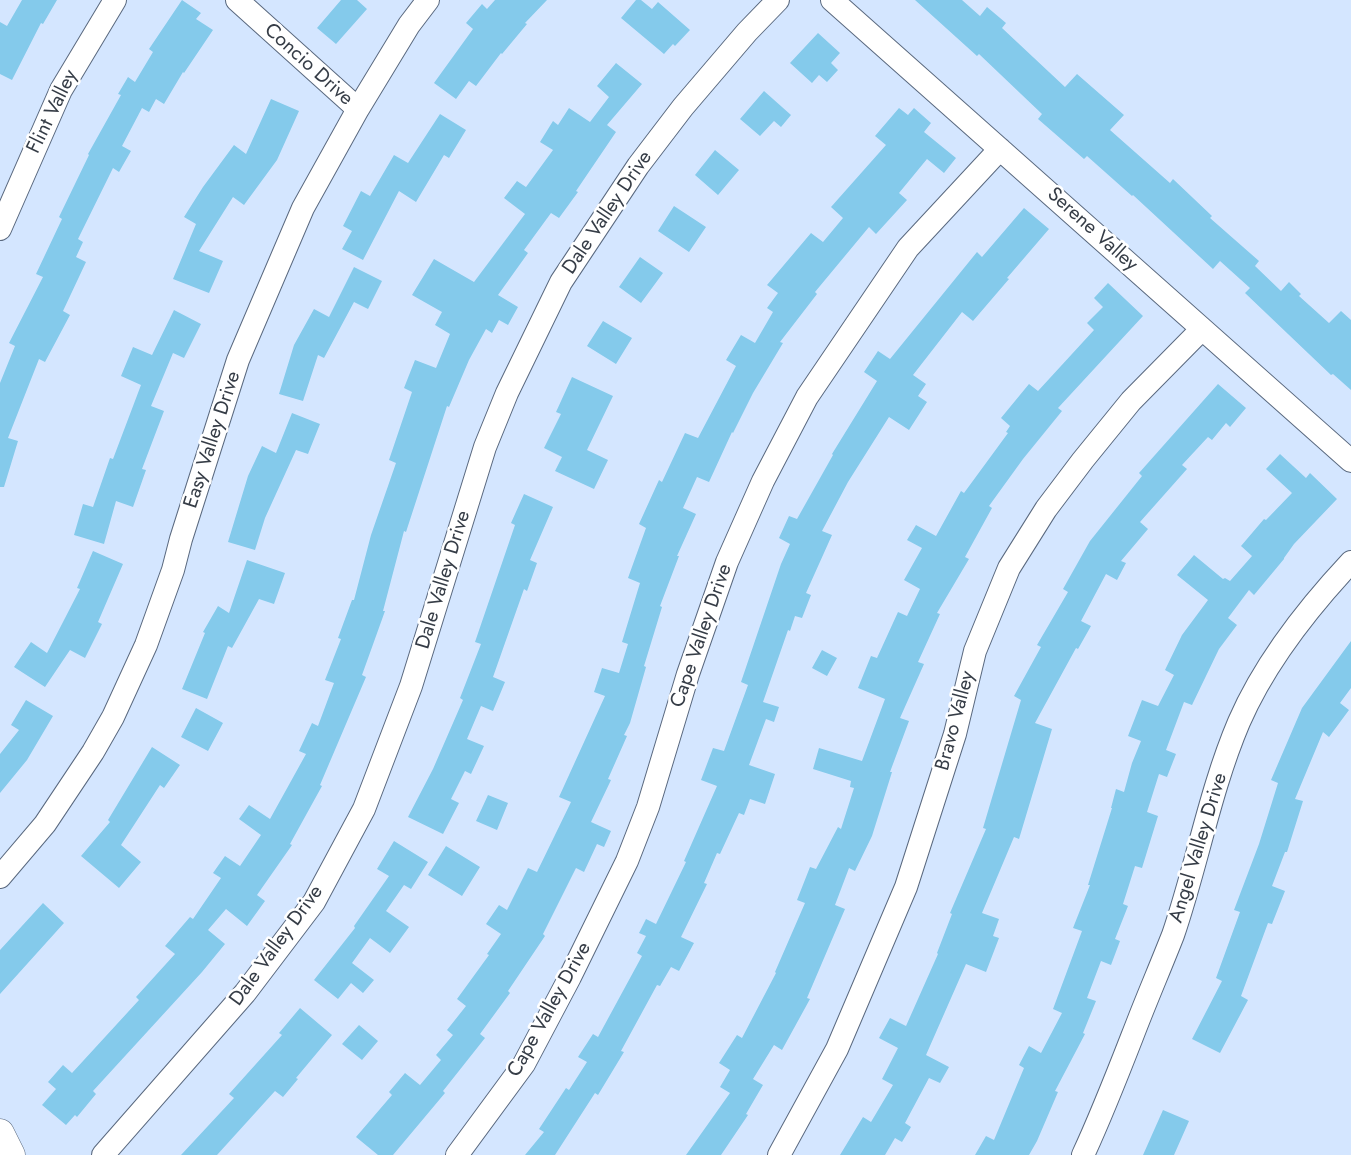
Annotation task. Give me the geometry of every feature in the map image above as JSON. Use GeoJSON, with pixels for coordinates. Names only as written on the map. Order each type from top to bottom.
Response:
{"type":"FeatureCollection","features":[{"type":"Feature","properties":{"kind":"street","name":"Flint Valley"},"geometry":{"type":"LineString","coordinates":[[0,229],[61,90],[115,0]]}},
{"type":"Feature","properties":{"kind":"street","name":"Concio Drive"},"geometry":{"type":"LineString","coordinates":[[237,0],[358,109]]}},
{"type":"Feature","properties":{"kind":"street","name":"Easy Valley Drive"},"geometry":{"type":"LineString","coordinates":[[0,877],[45,824],[93,752],[113,718],[146,645],[173,570],[181,539],[238,360],[303,208],[358,109],[409,26],[428,0]]}},
{"type":"Feature","properties":{"kind":"street","name":"Dale Valley Drive"},"geometry":{"type":"LineString","coordinates":[[104,1155],[245,993],[314,902],[364,809],[411,686],[485,448],[507,393],[561,282],[638,166],[747,32],[778,0]]}},
{"type":"Feature","properties":{"kind":"street","name":"Serene Valley"},"geometry":{"type":"LineString","coordinates":[[832,0],[1351,461]]}},
{"type":"Feature","properties":{"kind":"street","name":"Cape Valley Drive"},"geometry":{"type":"LineString","coordinates":[[458,1155],[524,1064],[570,977],[627,861],[648,807],[688,674],[727,562],[763,481],[807,397],[908,248],[1000,149]]}},
{"type":"Feature","properties":{"kind":"street","name":"Bravo Valley"},"geometry":{"type":"LineString","coordinates":[[779,1155],[837,1049],[906,887],[954,734],[975,651],[1009,568],[1046,509],[1083,460],[1131,401],[1202,329]]}},
{"type":"Feature","properties":{"kind":"street","name":"Angel Valley Drive"},"geometry":{"type":"LineString","coordinates":[[1083,1155],[1102,1114],[1173,934],[1222,771],[1239,722],[1258,682],[1286,641],[1318,598],[1351,562]]}},
{"type":"Feature","properties":{"kind":"street"},"geometry":{"type":"LineString","coordinates":[[0,1133],[12,1155]]}},
{"type":"Feature","properties":{"kind":"building"},"geometry":{"type":"Polygon","coordinates":[[[22,0],[57,0],[43,24],[41,23],[12,80],[0,74],[0,22],[7,26],[22,0]]]}},
{"type":"Feature","properties":{"kind":"building"},"geometry":{"type":"Polygon","coordinates":[[[182,0],[201,13],[196,19],[213,30],[183,72],[164,104],[156,99],[149,112],[142,108],[122,146],[131,151],[119,172],[113,168],[78,239],[83,242],[76,257],[86,262],[63,311],[70,315],[45,362],[39,359],[8,438],[18,441],[4,487],[0,487],[0,383],[15,346],[9,343],[43,277],[36,274],[62,219],[59,217],[88,154],[121,95],[118,94],[128,77],[135,82],[153,52],[149,49],[182,0]]]}},
{"type":"Feature","properties":{"kind":"building"},"geometry":{"type":"Polygon","coordinates":[[[341,0],[357,0],[367,9],[336,44],[317,28],[341,0]]]}},
{"type":"Feature","properties":{"kind":"building"},"geometry":{"type":"Polygon","coordinates":[[[495,0],[547,0],[525,23],[527,24],[501,53],[476,86],[469,81],[456,99],[434,83],[473,29],[466,23],[482,4],[487,9],[495,0]]]}},
{"type":"Feature","properties":{"kind":"building"},"geometry":{"type":"Polygon","coordinates":[[[636,0],[641,0],[652,9],[658,2],[690,30],[675,46],[673,44],[664,54],[621,18],[636,0]]]}},
{"type":"Feature","properties":{"kind":"building"},"geometry":{"type":"Polygon","coordinates":[[[915,0],[962,0],[980,16],[987,7],[1006,23],[1002,28],[1065,87],[1077,74],[1124,115],[1110,130],[1170,183],[1173,179],[1212,216],[1210,218],[1259,261],[1255,266],[1281,291],[1289,282],[1301,294],[1299,296],[1329,323],[1341,311],[1351,320],[1351,390],[1333,374],[1331,375],[1245,293],[1250,288],[1220,261],[1213,269],[1133,195],[1087,156],[1084,159],[1038,119],[1042,114],[979,54],[977,56],[915,0]]]}},
{"type":"Feature","properties":{"kind":"building"},"geometry":{"type":"Polygon","coordinates":[[[818,33],[840,53],[831,63],[838,70],[827,82],[819,75],[812,83],[790,63],[818,33]]]}},
{"type":"Feature","properties":{"kind":"building"},"geometry":{"type":"Polygon","coordinates":[[[616,63],[642,84],[607,125],[616,132],[576,191],[578,192],[559,218],[551,213],[524,250],[528,253],[498,295],[518,307],[508,325],[499,320],[492,333],[486,329],[469,360],[449,407],[447,406],[406,532],[404,531],[383,611],[385,611],[362,675],[366,677],[320,785],[322,786],[290,844],[292,845],[257,895],[265,901],[247,926],[226,909],[208,930],[225,944],[202,972],[93,1091],[96,1094],[77,1117],[75,1115],[66,1125],[42,1105],[56,1089],[48,1082],[63,1065],[72,1073],[139,1000],[136,997],[175,954],[165,946],[190,917],[193,919],[221,878],[213,873],[225,856],[240,866],[261,835],[239,819],[249,805],[270,819],[306,754],[299,751],[312,723],[318,726],[334,683],[325,680],[341,639],[338,638],[352,600],[354,600],[371,535],[396,463],[389,460],[412,392],[404,388],[415,360],[436,368],[450,334],[435,325],[442,312],[412,295],[434,259],[474,282],[525,214],[504,198],[517,181],[526,187],[553,150],[540,142],[553,121],[558,125],[569,108],[590,122],[609,97],[597,86],[616,63]]]}},
{"type":"Feature","properties":{"kind":"building"},"geometry":{"type":"Polygon","coordinates":[[[764,91],[791,115],[781,127],[774,121],[760,136],[740,119],[764,91]]]}},
{"type":"Feature","properties":{"kind":"building"},"geometry":{"type":"Polygon","coordinates":[[[271,99],[299,111],[277,160],[244,205],[233,197],[199,251],[223,261],[209,293],[173,279],[196,224],[184,217],[203,187],[234,145],[246,154],[271,99]]]}},
{"type":"Feature","properties":{"kind":"building"},"geometry":{"type":"Polygon","coordinates":[[[899,108],[908,115],[914,108],[931,123],[924,132],[956,158],[944,173],[927,159],[899,193],[907,200],[876,234],[869,227],[815,292],[817,294],[780,342],[783,343],[732,432],[709,482],[697,477],[683,508],[696,514],[677,556],[679,556],[660,606],[662,607],[644,666],[646,667],[630,723],[624,735],[627,736],[608,779],[611,780],[591,822],[611,831],[604,847],[597,844],[584,872],[576,868],[543,934],[545,936],[508,991],[510,993],[480,1034],[485,1038],[443,1091],[445,1093],[393,1155],[378,1155],[356,1137],[392,1095],[389,1092],[405,1073],[420,1085],[441,1060],[436,1055],[453,1035],[447,1030],[466,1006],[457,999],[489,955],[487,954],[501,934],[486,924],[499,905],[507,910],[528,868],[537,872],[571,802],[559,797],[605,696],[594,692],[602,668],[619,673],[628,644],[622,642],[640,583],[628,578],[646,528],[639,524],[659,480],[662,482],[685,433],[698,438],[736,366],[726,360],[741,335],[755,343],[773,312],[767,308],[778,293],[767,285],[811,233],[823,242],[843,218],[831,207],[886,145],[875,136],[899,108]]]}},
{"type":"Feature","properties":{"kind":"building"},"geometry":{"type":"Polygon","coordinates":[[[440,114],[466,130],[449,158],[444,155],[416,202],[399,191],[363,260],[342,249],[352,231],[343,226],[361,191],[370,196],[394,155],[408,163],[440,114]]]}},
{"type":"Feature","properties":{"kind":"building"},"geometry":{"type":"Polygon","coordinates":[[[715,150],[739,170],[718,195],[695,175],[715,150]]]}},
{"type":"Feature","properties":{"kind":"building"},"geometry":{"type":"Polygon","coordinates":[[[674,206],[706,227],[689,252],[658,231],[674,206]]]}},
{"type":"Feature","properties":{"kind":"building"},"geometry":{"type":"Polygon","coordinates":[[[1024,208],[1049,229],[973,321],[962,312],[913,375],[926,384],[918,396],[927,402],[909,430],[889,417],[848,482],[822,531],[832,535],[806,593],[811,595],[802,618],[795,616],[790,631],[788,630],[763,702],[779,707],[774,722],[766,719],[749,765],[775,774],[765,804],[750,799],[744,815],[739,813],[720,854],[717,853],[704,883],[707,884],[681,937],[694,943],[679,971],[671,967],[660,986],[657,985],[621,1051],[624,1052],[598,1095],[595,1093],[555,1155],[525,1155],[544,1132],[539,1129],[566,1088],[569,1090],[587,1062],[578,1057],[593,1034],[598,1037],[642,956],[637,953],[646,936],[639,933],[646,919],[656,924],[686,862],[684,861],[717,786],[701,780],[713,748],[724,751],[748,685],[741,682],[781,564],[790,544],[779,538],[789,516],[797,519],[832,454],[877,381],[864,372],[878,351],[890,359],[977,252],[982,257],[1024,208]]]}},
{"type":"Feature","properties":{"kind":"building"},"geometry":{"type":"Polygon","coordinates":[[[640,257],[663,273],[641,303],[619,287],[640,257]]]}},
{"type":"Feature","properties":{"kind":"building"},"geometry":{"type":"Polygon","coordinates":[[[354,267],[382,281],[368,309],[354,302],[324,358],[318,355],[303,401],[279,394],[294,345],[314,309],[329,317],[354,267]]]}},
{"type":"Feature","properties":{"kind":"building"},"geometry":{"type":"Polygon","coordinates":[[[1108,283],[1143,316],[1058,408],[1062,411],[1023,459],[989,506],[992,508],[965,557],[969,559],[937,613],[940,614],[918,662],[924,664],[900,718],[909,721],[890,772],[892,772],[872,836],[855,871],[849,868],[835,905],[845,909],[807,998],[810,999],[782,1050],[774,1045],[753,1079],[763,1085],[746,1114],[748,1115],[721,1155],[686,1155],[730,1093],[720,1087],[730,1070],[719,1063],[737,1035],[742,1038],[776,973],[805,903],[797,900],[810,867],[816,869],[838,827],[841,829],[854,788],[850,787],[851,781],[813,769],[819,748],[862,761],[885,699],[858,688],[871,656],[877,658],[898,612],[907,616],[920,589],[904,580],[922,548],[907,540],[916,525],[936,536],[961,491],[964,493],[1008,433],[1006,432],[1010,426],[1001,418],[1029,384],[1038,391],[1094,330],[1087,323],[1103,307],[1094,298],[1108,283]]]}},
{"type":"Feature","properties":{"kind":"building"},"geometry":{"type":"Polygon","coordinates":[[[174,310],[201,324],[184,358],[173,353],[151,406],[164,411],[142,469],[146,470],[133,507],[116,501],[104,544],[74,535],[83,504],[93,507],[110,458],[113,459],[141,385],[121,376],[133,347],[152,355],[174,310]]]}},
{"type":"Feature","properties":{"kind":"building"},"geometry":{"type":"Polygon","coordinates":[[[603,321],[632,338],[616,364],[587,346],[603,321]]]}},
{"type":"Feature","properties":{"kind":"building"},"geometry":{"type":"Polygon","coordinates":[[[572,377],[613,396],[587,450],[608,460],[594,489],[555,471],[562,457],[544,448],[561,414],[556,412],[572,377]]]}},
{"type":"Feature","properties":{"kind":"building"},"geometry":{"type":"Polygon","coordinates":[[[1218,384],[1246,408],[1230,427],[1226,423],[1212,440],[1208,437],[1182,465],[1187,469],[1140,522],[1148,529],[1121,561],[1126,563],[1117,580],[1106,574],[1081,621],[1091,626],[1078,649],[1076,648],[1035,723],[1052,729],[1019,839],[1014,837],[982,913],[999,919],[993,936],[999,938],[986,972],[966,964],[926,1055],[949,1067],[940,1083],[929,1078],[905,1123],[911,1127],[902,1142],[895,1138],[885,1155],[840,1155],[863,1117],[871,1122],[893,1085],[882,1079],[898,1048],[879,1038],[890,1018],[906,1026],[938,954],[952,914],[950,913],[986,829],[983,828],[1021,700],[1014,696],[1041,647],[1037,645],[1068,592],[1063,589],[1090,541],[1142,476],[1139,473],[1218,384]]]}},
{"type":"Feature","properties":{"kind":"building"},"geometry":{"type":"Polygon","coordinates":[[[292,413],[320,424],[308,454],[296,450],[265,518],[255,550],[228,542],[248,476],[262,446],[276,453],[292,413]]]}},
{"type":"Feature","properties":{"kind":"building"},"geometry":{"type":"Polygon","coordinates":[[[1280,454],[1306,478],[1310,473],[1337,499],[1294,544],[1254,595],[1249,590],[1228,618],[1237,625],[1219,649],[1192,705],[1184,702],[1166,750],[1176,754],[1167,777],[1159,774],[1147,812],[1158,816],[1142,868],[1135,866],[1123,904],[1128,906],[1115,939],[1120,941],[1111,965],[1101,961],[1087,998],[1096,1001],[1083,1033],[1085,1034],[1055,1091],[1058,1092],[1037,1141],[1029,1155],[975,1155],[986,1136],[994,1140],[1024,1068],[1019,1065],[1029,1046],[1041,1053],[1062,1013],[1053,1009],[1082,931],[1073,928],[1090,885],[1088,885],[1116,789],[1124,792],[1132,763],[1141,741],[1128,736],[1142,700],[1158,706],[1174,675],[1165,670],[1182,635],[1208,600],[1177,575],[1194,555],[1223,579],[1225,578],[1230,581],[1252,556],[1241,546],[1264,519],[1266,520],[1292,493],[1266,469],[1280,454]]]}},
{"type":"Feature","properties":{"kind":"building"},"geometry":{"type":"Polygon","coordinates":[[[524,494],[553,507],[530,560],[537,563],[527,591],[524,589],[493,677],[505,682],[493,711],[481,706],[467,739],[484,746],[471,774],[465,771],[451,799],[459,803],[443,834],[408,817],[433,769],[463,700],[460,698],[481,644],[475,642],[515,525],[511,523],[524,494]]]}},
{"type":"Feature","properties":{"kind":"building"},"geometry":{"type":"Polygon","coordinates":[[[93,551],[123,564],[98,622],[102,624],[85,658],[70,650],[45,687],[14,667],[31,642],[47,653],[80,589],[77,588],[93,551]]]}},
{"type":"Feature","properties":{"kind":"building"},"geometry":{"type":"Polygon","coordinates":[[[247,560],[285,573],[274,604],[259,599],[232,648],[228,646],[207,699],[182,689],[205,633],[203,632],[218,606],[229,613],[247,560]]]}},
{"type":"Feature","properties":{"kind":"building"},"geometry":{"type":"Polygon","coordinates":[[[1351,641],[1351,688],[1340,703],[1349,710],[1329,737],[1323,732],[1295,799],[1303,801],[1287,852],[1285,852],[1272,886],[1285,891],[1272,924],[1268,923],[1241,996],[1248,1000],[1220,1053],[1192,1039],[1222,981],[1216,978],[1240,912],[1234,910],[1259,844],[1278,783],[1271,780],[1302,708],[1351,641]]]}},
{"type":"Feature","properties":{"kind":"building"},"geometry":{"type":"Polygon","coordinates":[[[822,650],[837,658],[827,676],[812,668],[822,650]]]}},
{"type":"Feature","properties":{"kind":"building"},"geometry":{"type":"Polygon","coordinates":[[[26,700],[53,716],[27,760],[0,793],[0,754],[19,730],[11,725],[26,700]]]}},
{"type":"Feature","properties":{"kind":"building"},"geometry":{"type":"Polygon","coordinates":[[[196,708],[223,723],[208,751],[181,737],[196,708]]]}},
{"type":"Feature","properties":{"kind":"building"},"geometry":{"type":"Polygon","coordinates":[[[152,747],[180,765],[164,788],[160,785],[121,845],[141,862],[119,888],[81,856],[110,822],[108,820],[152,747]]]}},
{"type":"Feature","properties":{"kind":"building"},"geometry":{"type":"Polygon","coordinates":[[[488,795],[508,803],[497,830],[476,821],[488,795]]]}},
{"type":"Feature","properties":{"kind":"building"},"geometry":{"type":"Polygon","coordinates":[[[394,841],[428,862],[411,889],[404,885],[386,911],[409,927],[390,953],[370,938],[352,963],[374,980],[363,993],[351,983],[338,999],[314,980],[355,928],[354,926],[389,876],[377,869],[394,841]]]}},
{"type":"Feature","properties":{"kind":"building"},"geometry":{"type":"Polygon","coordinates":[[[446,846],[480,867],[462,896],[428,875],[446,846]]]}},
{"type":"Feature","properties":{"kind":"building"},"geometry":{"type":"Polygon","coordinates":[[[43,903],[64,923],[0,994],[0,950],[43,903]]]}},
{"type":"Feature","properties":{"kind":"building"},"geometry":{"type":"Polygon","coordinates":[[[300,1008],[332,1035],[296,1078],[298,1079],[283,1097],[275,1091],[217,1155],[181,1155],[234,1098],[229,1094],[282,1035],[279,1033],[300,1008]]]}},
{"type":"Feature","properties":{"kind":"building"},"geometry":{"type":"Polygon","coordinates":[[[359,1025],[378,1041],[362,1060],[342,1044],[359,1025]]]}},
{"type":"Feature","properties":{"kind":"building"},"geometry":{"type":"Polygon","coordinates":[[[1163,1110],[1189,1121],[1174,1155],[1143,1155],[1163,1110]]]}}]}
